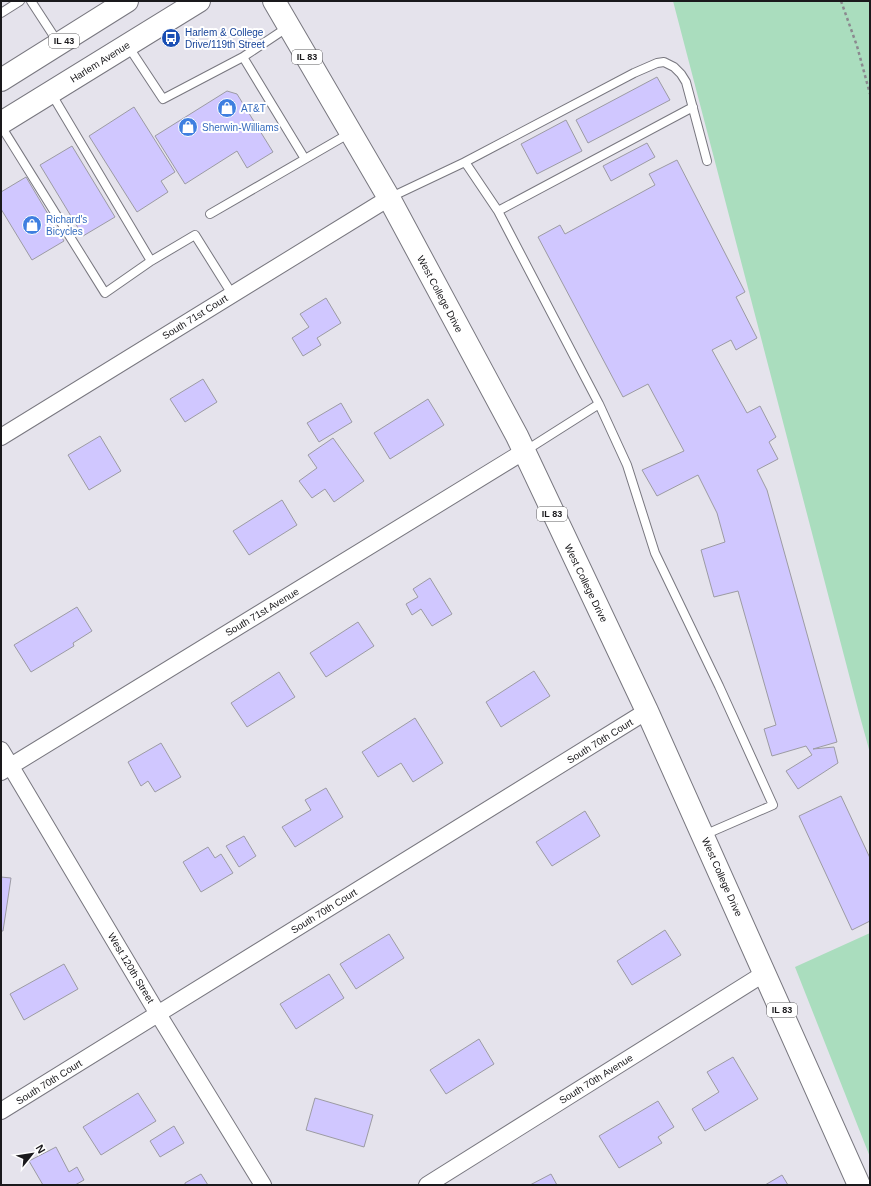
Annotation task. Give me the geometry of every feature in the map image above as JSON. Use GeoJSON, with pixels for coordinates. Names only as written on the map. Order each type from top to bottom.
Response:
{"type":"FeatureCollection","features":[{"type":"Feature","properties":{"kind":"main road","name":"IL 43"},"geometry":{"type":"LineString","coordinates":[[1,80],[127,1]]}},
{"type":"Feature","properties":{"kind":"main road","name":"Harlem Avenue"},"geometry":{"type":"LineString","coordinates":[[1,123],[199,1]]}},
{"type":"Feature","properties":{"kind":"main road","name":"West College Drive"},"geometry":{"type":"LineString","coordinates":[[274,1],[389,198],[517,436],[523,452],[647,711],[860,1185]]}},
{"type":"Feature","properties":{"kind":"street","name":"South 71st Court"},"geometry":{"type":"LineString","coordinates":[[1,437],[389,198]]}},
{"type":"Feature","properties":{"kind":"street","name":"South 71st Avenue"},"geometry":{"type":"LineString","coordinates":[[6,769],[523,452]]}},
{"type":"Feature","properties":{"kind":"street","name":"South 70th Court"},"geometry":{"type":"LineString","coordinates":[[1,1111],[647,711]]}},
{"type":"Feature","properties":{"kind":"street","name":"West 120th Street"},"geometry":{"type":"LineString","coordinates":[[1,750],[6,769],[263,1185]]}},
{"type":"Feature","properties":{"kind":"street","name":"South 70th Avenue"},"geometry":{"type":"LineString","coordinates":[[427,1185],[765,973]]}},
{"type":"Feature","properties":{"kind":"lane"},"geometry":{"type":"LineString","coordinates":[[1,13],[20,1]]}},
{"type":"Feature","properties":{"kind":"lane"},"geometry":{"type":"LineString","coordinates":[[31,1],[59,44]]}},
{"type":"Feature","properties":{"kind":"lane"},"geometry":{"type":"LineString","coordinates":[[127,45],[163,99],[243,57],[289,26]]}},
{"type":"Feature","properties":{"kind":"lane"},"geometry":{"type":"LineString","coordinates":[[243,57],[305,159]]}},
{"type":"Feature","properties":{"kind":"lane"},"geometry":{"type":"LineString","coordinates":[[389,198],[465,162],[656,63],[664,62],[674,67],[686,82],[708,161]]}},
{"type":"Feature","properties":{"kind":"lane"},"geometry":{"type":"LineString","coordinates":[[51,92],[152,261]]}},
{"type":"Feature","properties":{"kind":"lane"},"geometry":{"type":"LineString","coordinates":[[498,210],[693,107]]}},
{"type":"Feature","properties":{"kind":"lane"},"geometry":{"type":"LineString","coordinates":[[1,126],[105,293],[152,261],[194,236],[232,294]]}},
{"type":"Feature","properties":{"kind":"lane"},"geometry":{"type":"LineString","coordinates":[[210,214],[351,133]]}},
{"type":"Feature","properties":{"kind":"lane"},"geometry":{"type":"LineString","coordinates":[[465,162],[498,210],[599,404],[627,465],[655,553],[720,686],[773,805],[703,836]]}},
{"type":"Feature","properties":{"kind":"lane"},"geometry":{"type":"LineString","coordinates":[[523,452],[599,404]]}},
{"type":"Feature","properties":{"kind":"path"},"geometry":{"type":"LineString","coordinates":[[841,1],[857,46],[870,94]]}},
{"type":"Feature","properties":{"kind":"green space"},"geometry":{"type":"Polygon","coordinates":[[[673,1],[870,1],[870,753],[859,713],[673,1]]]}},
{"type":"Feature","properties":{"kind":"green space"},"geometry":{"type":"Polygon","coordinates":[[[870,933],[870,1157],[795,967],[870,933]]]}},
{"type":"Feature","properties":{"kind":"building"},"geometry":{"type":"Polygon","coordinates":[[[657,77],[670,100],[588,143],[576,120],[657,77]]]}},
{"type":"Feature","properties":{"kind":"building"},"geometry":{"type":"Polygon","coordinates":[[[227,91],[237,94],[273,152],[247,168],[237,151],[185,184],[155,136],[227,91]]]}},
{"type":"Feature","properties":{"kind":"building"},"geometry":{"type":"Polygon","coordinates":[[[134,107],[175,172],[161,181],[168,192],[137,212],[89,136],[134,107]]]}},
{"type":"Feature","properties":{"kind":"building"},"geometry":{"type":"Polygon","coordinates":[[[566,120],[582,151],[537,174],[521,144],[566,120]]]}},
{"type":"Feature","properties":{"kind":"building"},"geometry":{"type":"Polygon","coordinates":[[[647,143],[655,157],[611,181],[603,166],[647,143]]]}},
{"type":"Feature","properties":{"kind":"building"},"geometry":{"type":"Polygon","coordinates":[[[72,146],[115,217],[83,236],[40,165],[72,146]]]}},
{"type":"Feature","properties":{"kind":"building"},"geometry":{"type":"Polygon","coordinates":[[[677,160],[745,292],[736,297],[757,338],[736,350],[731,340],[712,350],[747,413],[760,406],[776,437],[769,442],[778,459],[757,470],[767,490],[837,742],[813,749],[834,747],[838,763],[798,789],[786,771],[812,755],[806,746],[772,756],[764,729],[776,725],[738,591],[714,597],[701,550],[725,542],[717,513],[698,475],[657,496],[642,470],[684,451],[648,384],[623,397],[538,237],[560,225],[565,234],[655,185],[649,174],[677,160]]]}},
{"type":"Feature","properties":{"kind":"building","name":"Richard's Bicycles"},"geometry":{"type":"Polygon","coordinates":[[[26,177],[64,241],[32,260],[1,209],[1,192],[26,177]]]}},
{"type":"Feature","properties":{"kind":"building"},"geometry":{"type":"Polygon","coordinates":[[[326,298],[341,323],[317,338],[321,345],[303,356],[292,338],[309,327],[300,314],[326,298]]]}},
{"type":"Feature","properties":{"kind":"building"},"geometry":{"type":"Polygon","coordinates":[[[203,379],[217,402],[185,422],[170,399],[203,379]]]}},
{"type":"Feature","properties":{"kind":"building"},"geometry":{"type":"Polygon","coordinates":[[[428,399],[444,425],[390,459],[374,433],[428,399]]]}},
{"type":"Feature","properties":{"kind":"building"},"geometry":{"type":"Polygon","coordinates":[[[341,403],[352,422],[319,442],[307,423],[341,403]]]}},
{"type":"Feature","properties":{"kind":"building"},"geometry":{"type":"Polygon","coordinates":[[[100,436],[121,471],[89,490],[68,455],[100,436]]]}},
{"type":"Feature","properties":{"kind":"building"},"geometry":{"type":"Polygon","coordinates":[[[333,438],[364,481],[334,502],[325,489],[312,498],[299,481],[317,468],[308,455],[333,438]]]}},
{"type":"Feature","properties":{"kind":"building"},"geometry":{"type":"Polygon","coordinates":[[[282,500],[297,525],[249,555],[233,531],[282,500]]]}},
{"type":"Feature","properties":{"kind":"building"},"geometry":{"type":"Polygon","coordinates":[[[430,578],[452,614],[432,626],[421,609],[412,615],[406,604],[418,597],[413,589],[430,578]]]}},
{"type":"Feature","properties":{"kind":"building"},"geometry":{"type":"Polygon","coordinates":[[[77,607],[92,631],[73,643],[74,646],[31,672],[14,645],[77,607]]]}},
{"type":"Feature","properties":{"kind":"building"},"geometry":{"type":"Polygon","coordinates":[[[358,622],[374,646],[326,677],[310,653],[358,622]]]}},
{"type":"Feature","properties":{"kind":"building"},"geometry":{"type":"Polygon","coordinates":[[[534,671],[550,696],[501,727],[486,702],[534,671]]]}},
{"type":"Feature","properties":{"kind":"building"},"geometry":{"type":"Polygon","coordinates":[[[279,672],[295,697],[247,727],[231,703],[279,672]]]}},
{"type":"Feature","properties":{"kind":"building"},"geometry":{"type":"Polygon","coordinates":[[[415,718],[443,763],[413,782],[401,763],[378,777],[362,752],[415,718]]]}},
{"type":"Feature","properties":{"kind":"building"},"geometry":{"type":"Polygon","coordinates":[[[161,743],[181,777],[155,792],[148,781],[141,786],[128,762],[161,743]]]}},
{"type":"Feature","properties":{"kind":"building"},"geometry":{"type":"Polygon","coordinates":[[[326,788],[343,817],[295,847],[282,827],[311,810],[305,800],[326,788]]]}},
{"type":"Feature","properties":{"kind":"building"},"geometry":{"type":"Polygon","coordinates":[[[841,796],[870,858],[870,921],[852,930],[799,816],[841,796]]]}},
{"type":"Feature","properties":{"kind":"building"},"geometry":{"type":"Polygon","coordinates":[[[585,811],[600,836],[552,866],[536,842],[585,811]]]}},
{"type":"Feature","properties":{"kind":"building"},"geometry":{"type":"Polygon","coordinates":[[[244,836],[256,856],[239,867],[226,846],[244,836]]]}},
{"type":"Feature","properties":{"kind":"building"},"geometry":{"type":"Polygon","coordinates":[[[208,847],[215,858],[221,854],[233,873],[201,892],[183,862],[208,847]]]}},
{"type":"Feature","properties":{"kind":"building"},"geometry":{"type":"Polygon","coordinates":[[[1,877],[11,878],[3,931],[1,931],[1,877]]]}},
{"type":"Feature","properties":{"kind":"building"},"geometry":{"type":"Polygon","coordinates":[[[665,930],[681,955],[632,985],[617,961],[665,930]]]}},
{"type":"Feature","properties":{"kind":"building"},"geometry":{"type":"Polygon","coordinates":[[[389,934],[404,958],[356,989],[340,964],[389,934]]]}},
{"type":"Feature","properties":{"kind":"building"},"geometry":{"type":"Polygon","coordinates":[[[64,964],[78,989],[24,1020],[10,994],[64,964]]]}},
{"type":"Feature","properties":{"kind":"building"},"geometry":{"type":"Polygon","coordinates":[[[329,974],[344,998],[296,1029],[280,1004],[329,974]]]}},
{"type":"Feature","properties":{"kind":"building"},"geometry":{"type":"Polygon","coordinates":[[[479,1039],[494,1064],[446,1094],[430,1070],[479,1039]]]}},
{"type":"Feature","properties":{"kind":"building"},"geometry":{"type":"Polygon","coordinates":[[[733,1057],[758,1099],[705,1131],[692,1109],[719,1092],[707,1072],[733,1057]]]}},
{"type":"Feature","properties":{"kind":"building"},"geometry":{"type":"Polygon","coordinates":[[[138,1093],[156,1121],[101,1155],[83,1127],[138,1093]]]}},
{"type":"Feature","properties":{"kind":"building"},"geometry":{"type":"Polygon","coordinates":[[[315,1098],[373,1115],[364,1147],[306,1130],[315,1098]]]}},
{"type":"Feature","properties":{"kind":"building"},"geometry":{"type":"Polygon","coordinates":[[[658,1101],[674,1127],[658,1137],[662,1143],[619,1168],[599,1136],[658,1101]]]}},
{"type":"Feature","properties":{"kind":"building"},"geometry":{"type":"Polygon","coordinates":[[[174,1126],[184,1143],[160,1157],[150,1141],[174,1126]]]}},
{"type":"Feature","properties":{"kind":"building"},"geometry":{"type":"Polygon","coordinates":[[[56,1147],[69,1172],[77,1167],[84,1180],[75,1185],[43,1185],[29,1161],[56,1147]]]}},
{"type":"Feature","properties":{"kind":"building"},"geometry":{"type":"Polygon","coordinates":[[[201,1174],[208,1185],[185,1185],[185,1183],[201,1174]]]}},
{"type":"Feature","properties":{"kind":"building"},"geometry":{"type":"Polygon","coordinates":[[[551,1174],[557,1185],[530,1185],[551,1174]]]}},
{"type":"Feature","properties":{"kind":"building"},"geometry":{"type":"Polygon","coordinates":[[[782,1175],[788,1185],[765,1185],[782,1175]]]}},
{"type":"Feature","properties":{"kind":"place","name":"Harlem & College Drive/119th Street"},"geometry":{"type":"Point","coordinates":[171,38]}},
{"type":"Feature","properties":{"kind":"place","name":"AT&T"},"geometry":{"type":"Point","coordinates":[227,108]}},
{"type":"Feature","properties":{"kind":"place","name":"Sherwin-Williams"},"geometry":{"type":"Point","coordinates":[188,127]}},
{"type":"Feature","properties":{"kind":"place","name":"Richard's Bicycles"},"geometry":{"type":"Point","coordinates":[32,225]}}]}
